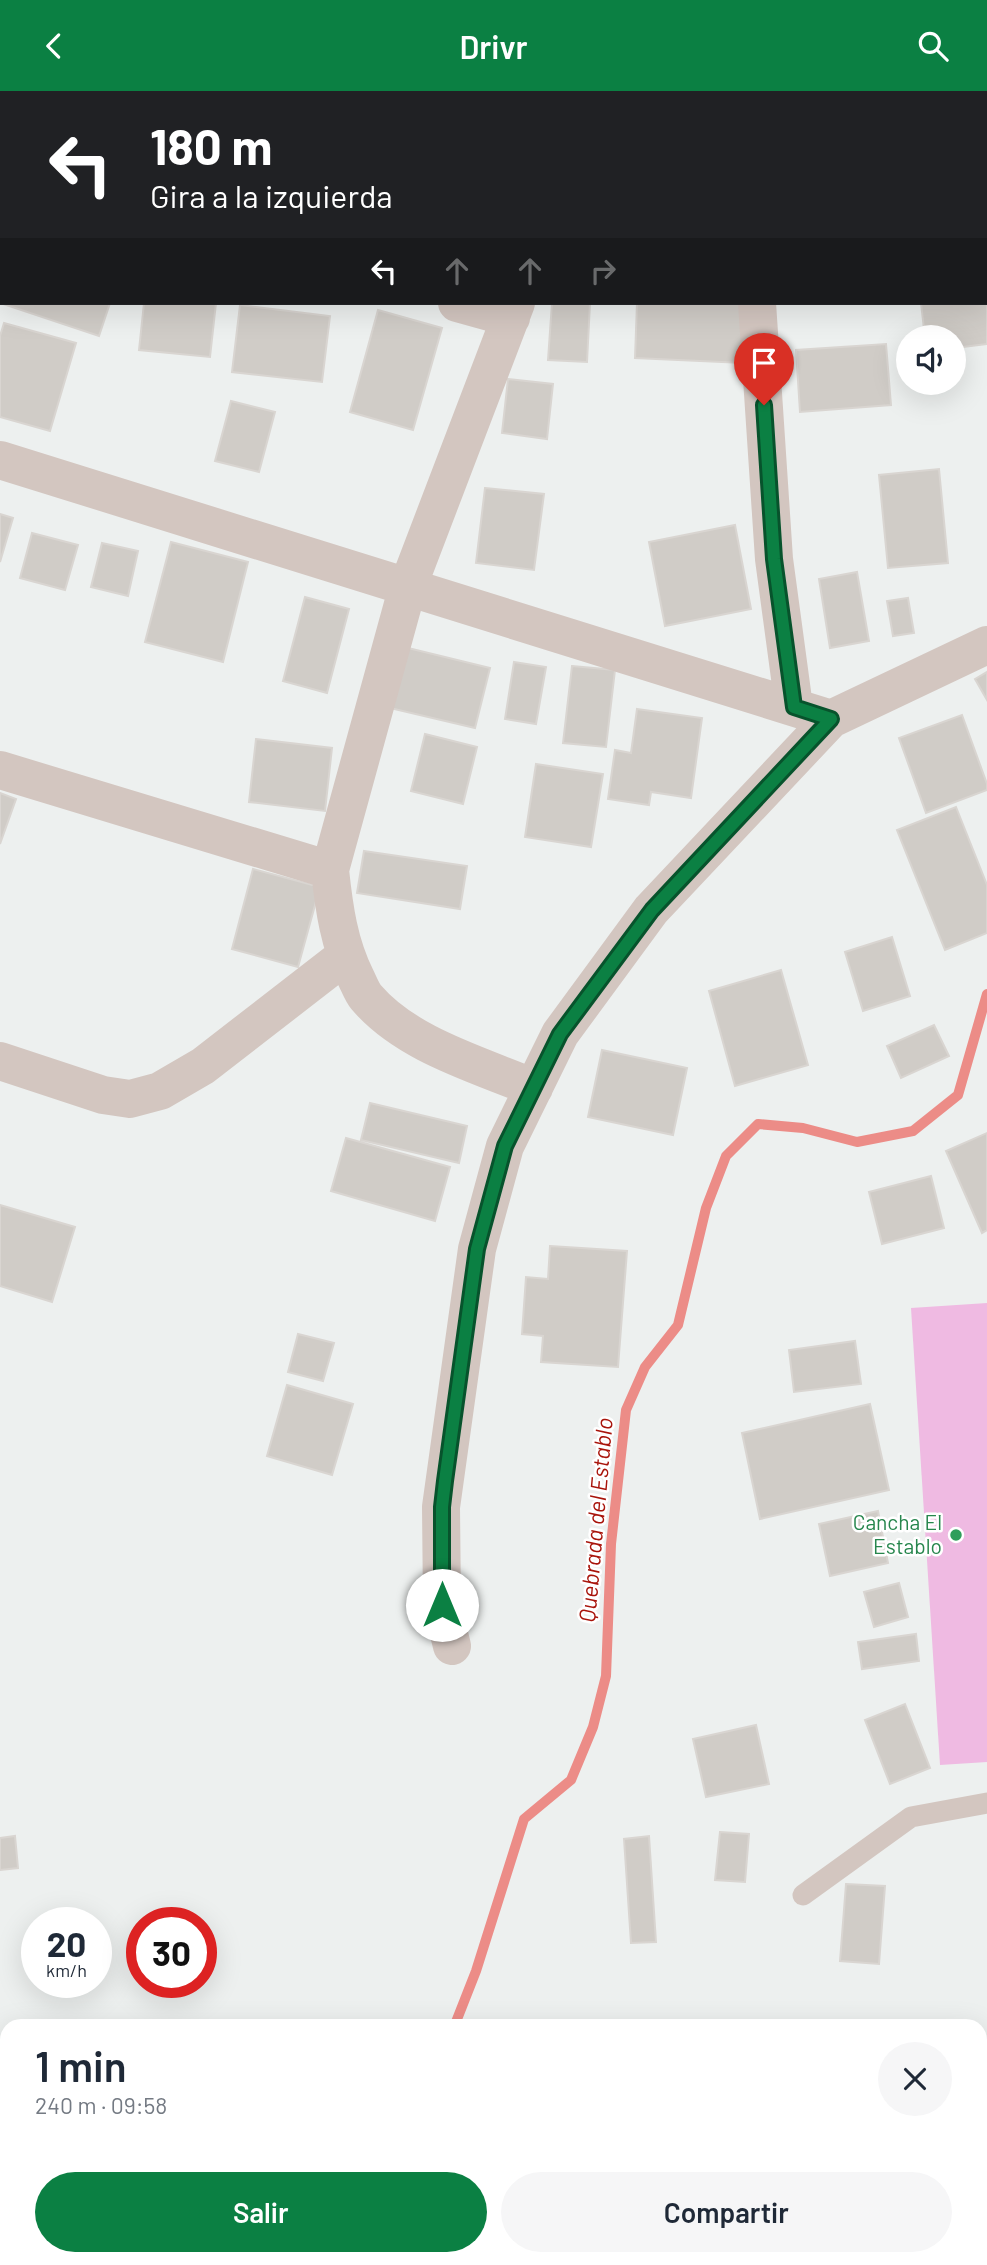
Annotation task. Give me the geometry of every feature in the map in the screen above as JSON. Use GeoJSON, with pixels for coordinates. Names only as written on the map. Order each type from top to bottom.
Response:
{"type":"FeatureCollection","features":[{"type":"Feature","properties":{"kind":"street"},"geometry":{"type":"LineString","coordinates":[[473,305],[513,310],[408,586],[330,870],[334,908],[345,956],[365,996],[396,1024],[433,1046],[534,1087]]}},
{"type":"Feature","properties":{"kind":"street"},"geometry":{"type":"LineString","coordinates":[[757,305],[774,559],[794,707]]}},
{"type":"Feature","properties":{"kind":"street"},"geometry":{"type":"LineString","coordinates":[[0,460],[831,719]]}},
{"type":"Feature","properties":{"kind":"street"},"geometry":{"type":"LineString","coordinates":[[452,1646],[442,1605],[442,1507],[477,1249],[505,1146],[560,1034],[652,910],[831,719],[987,645]]}},
{"type":"Feature","properties":{"kind":"street"},"geometry":{"type":"LineString","coordinates":[[0,770],[330,870]]}},
{"type":"Feature","properties":{"kind":"street"},"geometry":{"type":"LineString","coordinates":[[0,1061],[103,1095],[130,1099],[160,1091],[203,1066],[345,956]]}},
{"type":"Feature","properties":{"kind":"lane"},"geometry":{"type":"LineString","coordinates":[[803,1895],[911,1817],[987,1803]]}},
{"type":"Feature","properties":{"kind":"shaded area","name":"Cancha El Establo"},"geometry":{"type":"Polygon","coordinates":[[[987,1303],[987,1762],[940,1765],[911,1308],[987,1303]]]}},
{"type":"Feature","properties":{"kind":"building"},"geometry":{"type":"Polygon","coordinates":[[[6,305],[109,305],[99,336],[6,305]]]}},
{"type":"Feature","properties":{"kind":"building"},"geometry":{"type":"Polygon","coordinates":[[[144,305],[216,305],[210,357],[139,350],[144,305]]]}},
{"type":"Feature","properties":{"kind":"building"},"geometry":{"type":"Polygon","coordinates":[[[240,305],[330,316],[322,382],[232,372],[240,305]]]}},
{"type":"Feature","properties":{"kind":"building"},"geometry":{"type":"Polygon","coordinates":[[[552,305],[590,305],[587,362],[548,360],[552,305]]]}},
{"type":"Feature","properties":{"kind":"building"},"geometry":{"type":"Polygon","coordinates":[[[637,305],[746,305],[743,363],[635,358],[637,305]]]}},
{"type":"Feature","properties":{"kind":"building"},"geometry":{"type":"Polygon","coordinates":[[[921,305],[987,305],[987,344],[966,347],[966,325],[924,325],[921,305]]]}},
{"type":"Feature","properties":{"kind":"building"},"geometry":{"type":"Polygon","coordinates":[[[378,310],[442,328],[413,430],[350,412],[378,310]]]}},
{"type":"Feature","properties":{"kind":"building"},"geometry":{"type":"Polygon","coordinates":[[[4,323],[76,343],[50,431],[0,417],[0,336],[4,323]]]}},
{"type":"Feature","properties":{"kind":"building"},"geometry":{"type":"Polygon","coordinates":[[[886,344],[891,405],[800,412],[796,350],[886,344]]]}},
{"type":"Feature","properties":{"kind":"building"},"geometry":{"type":"Polygon","coordinates":[[[508,379],[553,384],[547,439],[502,433],[508,379]]]}},
{"type":"Feature","properties":{"kind":"building"},"geometry":{"type":"Polygon","coordinates":[[[231,401],[275,412],[259,472],[215,461],[231,401]]]}},
{"type":"Feature","properties":{"kind":"building"},"geometry":{"type":"Polygon","coordinates":[[[939,469],[948,563],[888,568],[879,475],[939,469]]]}},
{"type":"Feature","properties":{"kind":"building"},"geometry":{"type":"Polygon","coordinates":[[[485,488],[544,494],[534,570],[476,563],[485,488]]]}},
{"type":"Feature","properties":{"kind":"building"},"geometry":{"type":"Polygon","coordinates":[[[0,514],[13,518],[0,562],[0,514]]]}},
{"type":"Feature","properties":{"kind":"building"},"geometry":{"type":"Polygon","coordinates":[[[735,525],[751,609],[665,626],[649,542],[735,525]]]}},
{"type":"Feature","properties":{"kind":"building"},"geometry":{"type":"Polygon","coordinates":[[[32,533],[78,545],[65,590],[20,578],[32,533]]]}},
{"type":"Feature","properties":{"kind":"building"},"geometry":{"type":"Polygon","coordinates":[[[171,542],[248,562],[223,662],[145,642],[171,542]]]}},
{"type":"Feature","properties":{"kind":"building"},"geometry":{"type":"Polygon","coordinates":[[[102,543],[138,551],[128,596],[91,587],[102,543]]]}},
{"type":"Feature","properties":{"kind":"building"},"geometry":{"type":"Polygon","coordinates":[[[857,572],[869,641],[830,648],[819,579],[857,572]]]}},
{"type":"Feature","properties":{"kind":"building"},"geometry":{"type":"Polygon","coordinates":[[[305,597],[349,609],[327,693],[283,681],[305,597]]]}},
{"type":"Feature","properties":{"kind":"building"},"geometry":{"type":"Polygon","coordinates":[[[908,598],[914,633],[893,636],[887,601],[908,598]]]}},
{"type":"Feature","properties":{"kind":"building"},"geometry":{"type":"Polygon","coordinates":[[[404,647],[490,668],[475,728],[390,708],[404,647]]]}},
{"type":"Feature","properties":{"kind":"building"},"geometry":{"type":"Polygon","coordinates":[[[514,662],[546,667],[536,724],[505,719],[514,662]]]}},
{"type":"Feature","properties":{"kind":"building"},"geometry":{"type":"Polygon","coordinates":[[[572,666],[615,670],[606,747],[563,743],[572,666]]]}},
{"type":"Feature","properties":{"kind":"building"},"geometry":{"type":"Polygon","coordinates":[[[987,672],[987,700],[975,679],[987,672]]]}},
{"type":"Feature","properties":{"kind":"building"},"geometry":{"type":"Polygon","coordinates":[[[637,709],[702,718],[691,798],[651,792],[649,805],[608,799],[615,750],[631,753],[637,709]]]}},
{"type":"Feature","properties":{"kind":"building"},"geometry":{"type":"Polygon","coordinates":[[[962,715],[987,790],[926,813],[899,738],[962,715]]]}},
{"type":"Feature","properties":{"kind":"building"},"geometry":{"type":"Polygon","coordinates":[[[425,734],[477,747],[463,804],[411,791],[425,734]]]}},
{"type":"Feature","properties":{"kind":"building"},"geometry":{"type":"Polygon","coordinates":[[[256,739],[332,748],[325,811],[249,802],[256,739]]]}},
{"type":"Feature","properties":{"kind":"building"},"geometry":{"type":"Polygon","coordinates":[[[536,764],[603,774],[591,847],[525,837],[536,764]]]}},
{"type":"Feature","properties":{"kind":"building"},"geometry":{"type":"Polygon","coordinates":[[[0,793],[16,799],[0,844],[0,793]]]}},
{"type":"Feature","properties":{"kind":"building"},"geometry":{"type":"Polygon","coordinates":[[[956,807],[987,885],[987,933],[945,950],[897,830],[956,807]]]}},
{"type":"Feature","properties":{"kind":"building"},"geometry":{"type":"Polygon","coordinates":[[[364,851],[467,866],[460,909],[357,893],[364,851]]]}},
{"type":"Feature","properties":{"kind":"building"},"geometry":{"type":"Polygon","coordinates":[[[253,869],[320,887],[298,967],[232,949],[253,869]]]}},
{"type":"Feature","properties":{"kind":"building"},"geometry":{"type":"Polygon","coordinates":[[[892,937],[910,996],[863,1011],[845,952],[892,937]]]}},
{"type":"Feature","properties":{"kind":"building"},"geometry":{"type":"Polygon","coordinates":[[[781,970],[808,1065],[735,1086],[709,991],[781,970]]]}},
{"type":"Feature","properties":{"kind":"building"},"geometry":{"type":"Polygon","coordinates":[[[934,1025],[949,1056],[901,1078],[887,1046],[934,1025]]]}},
{"type":"Feature","properties":{"kind":"building"},"geometry":{"type":"Polygon","coordinates":[[[602,1050],[687,1068],[673,1135],[588,1117],[602,1050]]]}},
{"type":"Feature","properties":{"kind":"building"},"geometry":{"type":"Polygon","coordinates":[[[370,1103],[467,1126],[459,1163],[361,1140],[370,1103]]]}},
{"type":"Feature","properties":{"kind":"building"},"geometry":{"type":"Polygon","coordinates":[[[987,1133],[987,1230],[982,1233],[946,1151],[987,1133]]]}},
{"type":"Feature","properties":{"kind":"building"},"geometry":{"type":"Polygon","coordinates":[[[346,1138],[450,1167],[435,1221],[331,1191],[346,1138]]]}},
{"type":"Feature","properties":{"kind":"building"},"geometry":{"type":"Polygon","coordinates":[[[931,1176],[944,1228],[882,1244],[869,1192],[931,1176]]]}},
{"type":"Feature","properties":{"kind":"building"},"geometry":{"type":"Polygon","coordinates":[[[0,1205],[75,1227],[52,1302],[0,1286],[0,1205]]]}},
{"type":"Feature","properties":{"kind":"building"},"geometry":{"type":"Polygon","coordinates":[[[550,1246],[627,1251],[618,1367],[541,1362],[543,1336],[522,1334],[526,1277],[548,1279],[550,1246]]]}},
{"type":"Feature","properties":{"kind":"building"},"geometry":{"type":"Polygon","coordinates":[[[298,1334],[334,1343],[323,1381],[288,1372],[298,1334]]]}},
{"type":"Feature","properties":{"kind":"building"},"geometry":{"type":"Polygon","coordinates":[[[855,1341],[861,1384],[794,1392],[789,1350],[855,1341]]]}},
{"type":"Feature","properties":{"kind":"building"},"geometry":{"type":"Polygon","coordinates":[[[287,1385],[353,1404],[332,1475],[267,1456],[287,1385]]]}},
{"type":"Feature","properties":{"kind":"building"},"geometry":{"type":"Polygon","coordinates":[[[870,1404],[889,1490],[760,1519],[742,1433],[870,1404]]]}},
{"type":"Feature","properties":{"kind":"building"},"geometry":{"type":"Polygon","coordinates":[[[878,1511],[888,1563],[830,1576],[819,1524],[878,1511]]]}},
{"type":"Feature","properties":{"kind":"building"},"geometry":{"type":"Polygon","coordinates":[[[899,1583],[908,1617],[874,1627],[864,1592],[899,1583]]]}},
{"type":"Feature","properties":{"kind":"building"},"geometry":{"type":"Polygon","coordinates":[[[916,1634],[919,1661],[862,1669],[858,1642],[916,1634]]]}},
{"type":"Feature","properties":{"kind":"building"},"geometry":{"type":"Polygon","coordinates":[[[905,1704],[930,1768],[890,1784],[865,1720],[905,1704]]]}},
{"type":"Feature","properties":{"kind":"building"},"geometry":{"type":"Polygon","coordinates":[[[756,1725],[769,1784],[706,1797],[693,1739],[756,1725]]]}},
{"type":"Feature","properties":{"kind":"building"},"geometry":{"type":"Polygon","coordinates":[[[720,1832],[749,1834],[745,1882],[715,1880],[720,1832]]]}},
{"type":"Feature","properties":{"kind":"building"},"geometry":{"type":"Polygon","coordinates":[[[15,1836],[18,1868],[0,1870],[0,1838],[15,1836]]]}},
{"type":"Feature","properties":{"kind":"building"},"geometry":{"type":"Polygon","coordinates":[[[649,1836],[656,1942],[631,1943],[624,1839],[649,1836]]]}},
{"type":"Feature","properties":{"kind":"building"},"geometry":{"type":"Polygon","coordinates":[[[846,1884],[885,1886],[879,1964],[840,1961],[846,1884]]]}},
{"type":"Feature","properties":{"kind":"waterway","name":"Quebrada del Establo"},"geometry":{"type":"LineString","coordinates":[[457,2019],[476,1971],[524,1819],[571,1780],[593,1727],[606,1676],[611,1544],[626,1410],[645,1367],[678,1325],[706,1208],[726,1156],[758,1124],[803,1128],[857,1142],[913,1131],[958,1095],[987,994]]}},
{"type":"Feature","properties":{"kind":"place","name":"Cancha El Establo"},"geometry":{"type":"Point","coordinates":[956,1535]}},
{"type":"Feature","properties":{"kind":"route"},"geometry":{"type":"LineString","coordinates":[[442,1605],[442,1507],[445,1481],[477,1249],[505,1146],[560,1034],[652,910],[831,719],[794,707],[774,559],[764,405]]}}]}
